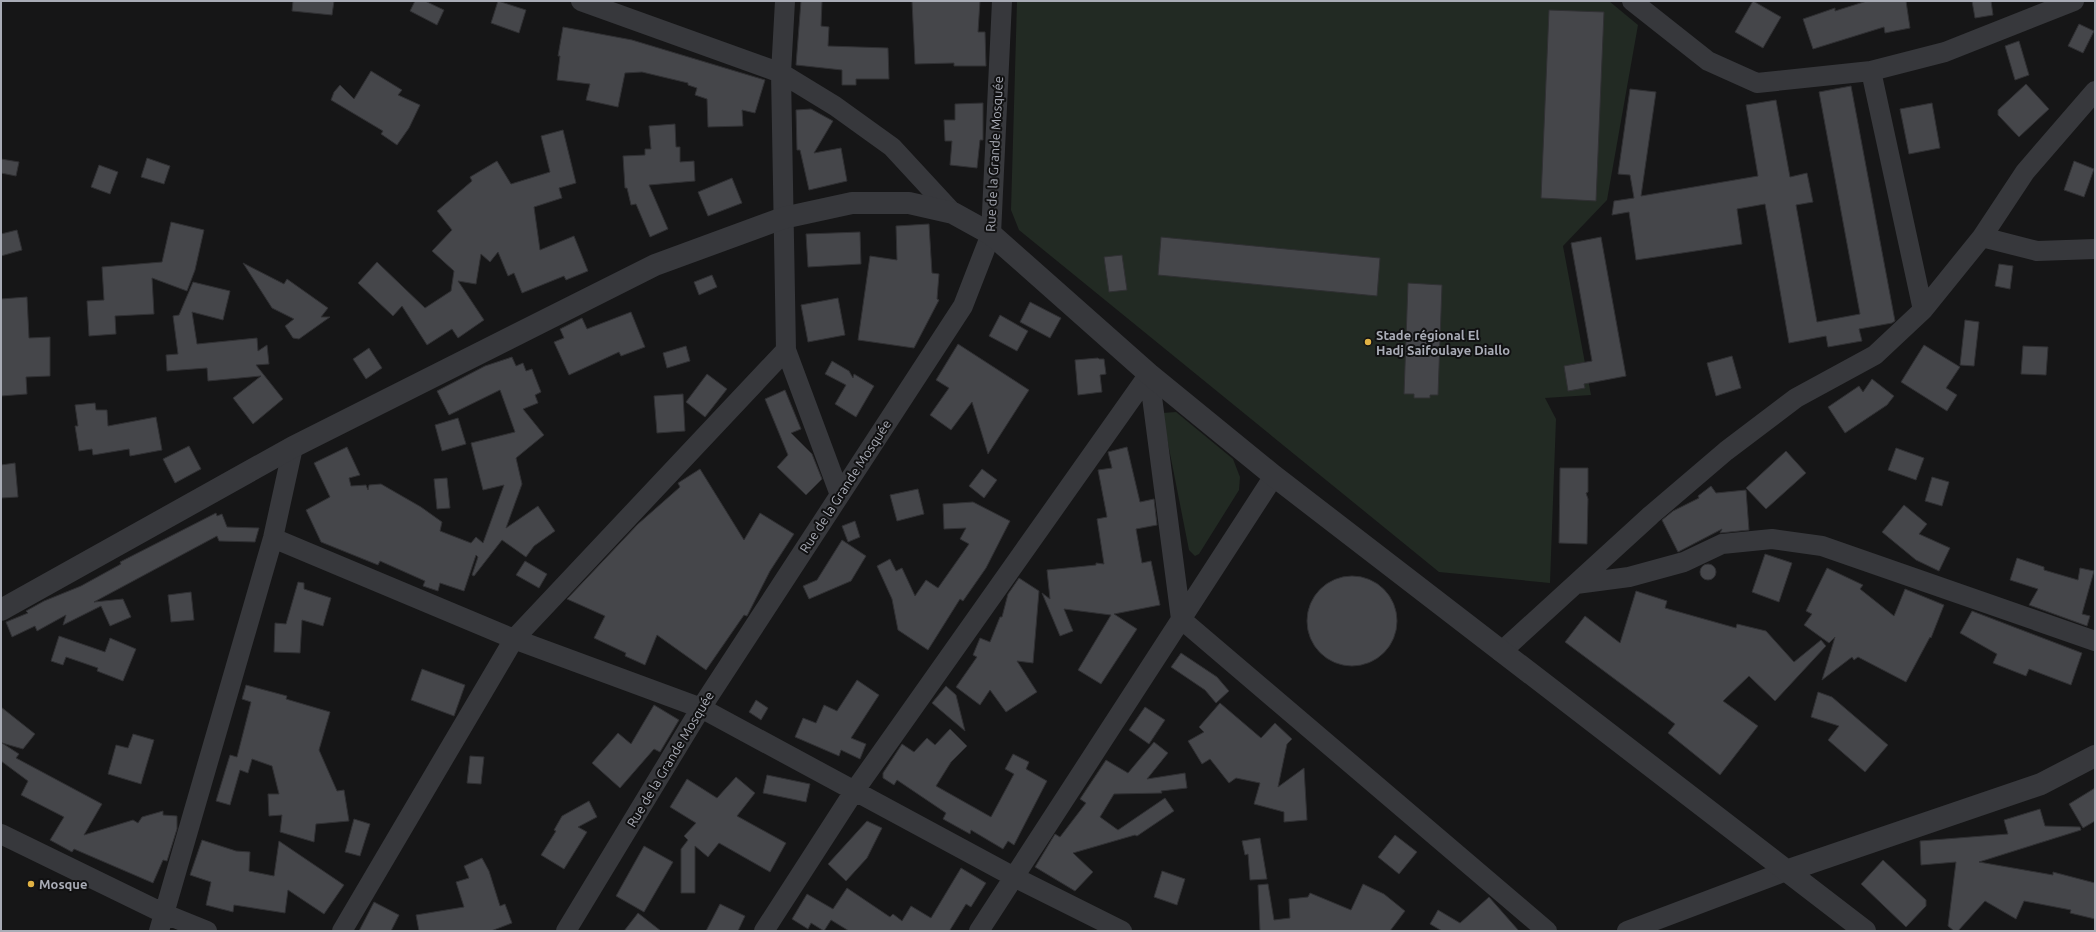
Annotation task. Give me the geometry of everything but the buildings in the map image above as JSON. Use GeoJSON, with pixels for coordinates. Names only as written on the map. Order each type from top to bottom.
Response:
{"type":"FeatureCollection","features":[{"type":"Feature","properties":{"kind":"street"},"geometry":{"type":"LineString","coordinates":[[581,1],[781,73],[835,106],[892,147],[953,212],[991,234],[1149,374],[1274,476],[1501,652],[1789,870],[1865,931]]}},
{"type":"Feature","properties":{"kind":"street"},"geometry":{"type":"LineString","coordinates":[[786,1],[781,73],[786,350],[840,494]]}},
{"type":"Feature","properties":{"kind":"street","name":"Rue de la Grande Mosquée"},"geometry":{"type":"LineString","coordinates":[[566,931],[701,708],[963,306],[991,234],[1002,1]]}},
{"type":"Feature","properties":{"kind":"street"},"geometry":{"type":"LineString","coordinates":[[1632,1],[1708,61],[1757,83],[1871,71],[1945,52],[2074,1]]}},
{"type":"Feature","properties":{"kind":"street"},"geometry":{"type":"LineString","coordinates":[[1871,71],[1923,310]]}},
{"type":"Feature","properties":{"kind":"street"},"geometry":{"type":"LineString","coordinates":[[1501,652],[1651,515],[1726,451],[1796,398],[1875,355],[1923,310],[1982,237],[2025,172],[2095,91]]}},
{"type":"Feature","properties":{"kind":"street"},"geometry":{"type":"LineString","coordinates":[[1,610],[293,447],[655,265],[783,218],[852,202],[909,203],[953,212]]}},
{"type":"Feature","properties":{"kind":"street"},"geometry":{"type":"LineString","coordinates":[[1982,237],[2038,251],[2095,249]]}},
{"type":"Feature","properties":{"kind":"street"},"geometry":{"type":"LineString","coordinates":[[342,931],[514,639],[786,350]]}},
{"type":"Feature","properties":{"kind":"street"},"geometry":{"type":"LineString","coordinates":[[1149,374],[1181,619],[1547,931]]}},
{"type":"Feature","properties":{"kind":"street"},"geometry":{"type":"LineString","coordinates":[[764,931],[854,790],[1149,374]]}},
{"type":"Feature","properties":{"kind":"street"},"geometry":{"type":"LineString","coordinates":[[162,922],[273,538],[293,447]]}},
{"type":"Feature","properties":{"kind":"street"},"geometry":{"type":"LineString","coordinates":[[979,931],[1274,476]]}},
{"type":"Feature","properties":{"kind":"street"},"geometry":{"type":"LineString","coordinates":[[273,538],[514,639],[701,708],[1014,877],[1122,931]]}},
{"type":"Feature","properties":{"kind":"street"},"geometry":{"type":"LineString","coordinates":[[1576,584],[1630,577],[1684,562],[1722,544],[1772,539],[1822,546],[2095,641]]}},
{"type":"Feature","properties":{"kind":"street"},"geometry":{"type":"LineString","coordinates":[[1627,931],[1789,870],[2041,784],[2095,756]]}},
{"type":"Feature","properties":{"kind":"street"},"geometry":{"type":"LineString","coordinates":[[1,834],[162,922],[207,931]]}},
{"type":"Feature","properties":{"kind":"shaded area","name":"Stade régional El Hadj Saifoulaye Diallo"},"geometry":{"type":"Polygon","coordinates":[[[1017,1],[1609,1],[1638,25],[1607,200],[1563,246],[1591,395],[1545,398],[1556,419],[1550,583],[1439,572],[1019,230],[1011,210],[1017,1]]]}},
{"type":"Feature","properties":{"kind":"shaded area"},"geometry":{"type":"Polygon","coordinates":[[[1176,412],[1233,459],[1240,477],[1239,490],[1199,554],[1195,556],[1189,550],[1162,413],[1176,412]]]}},
{"type":"Feature","properties":{"kind":"place","name":"Stade régional El Hadj Saifoulaye Diallo"},"geometry":{"type":"Point","coordinates":[1368,342]}},
{"type":"Feature","properties":{"kind":"place","name":"Mosque"},"geometry":{"type":"Point","coordinates":[31,884]}}]}
